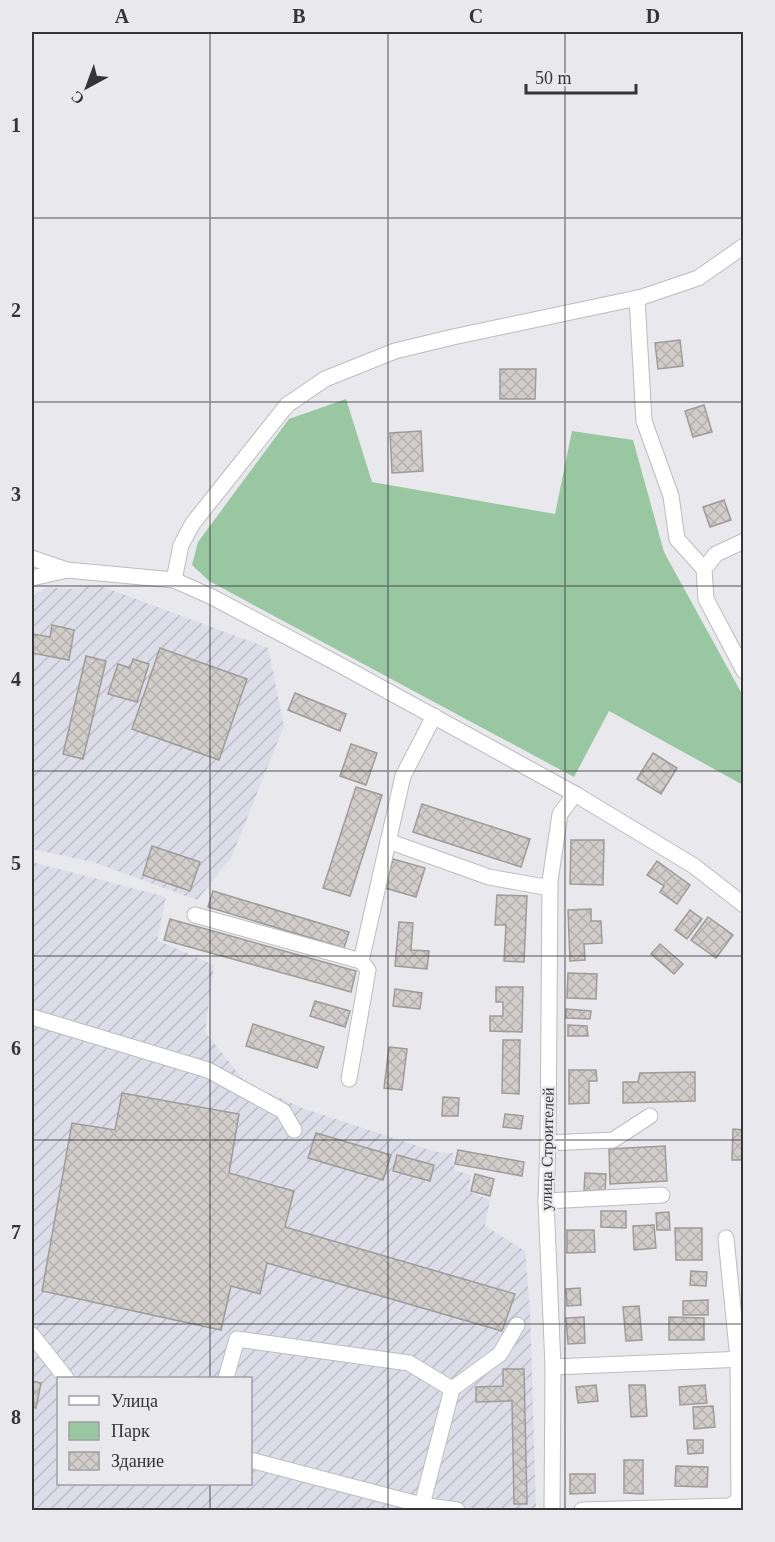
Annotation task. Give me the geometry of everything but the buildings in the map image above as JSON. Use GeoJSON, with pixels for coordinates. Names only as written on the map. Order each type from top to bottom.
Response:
{"type":"FeatureCollection","features":[{"type":"Feature","properties":{"kind":"street"},"geometry":{"type":"LineString","coordinates":[[174,580],[181,545],[193,523],[287,405],[325,379],[395,351],[673,288],[698,278],[744,246]]}},
{"type":"Feature","properties":{"kind":"street"},"geometry":{"type":"LineString","coordinates":[[637,298],[644,421],[671,496],[677,539],[704,569],[706,599],[739,653],[744,671]]}},
{"type":"Feature","properties":{"kind":"street"},"geometry":{"type":"LineString","coordinates":[[704,569],[716,554],[744,541]]}},
{"type":"Feature","properties":{"kind":"street"},"geometry":{"type":"LineString","coordinates":[[32,558],[67,570],[174,580],[212,597],[575,794],[694,866],[744,905]]}},
{"type":"Feature","properties":{"kind":"street"},"geometry":{"type":"LineString","coordinates":[[32,578],[67,570]]}},
{"type":"Feature","properties":{"kind":"street"},"geometry":{"type":"LineString","coordinates":[[361,961],[403,776],[434,716]]}},
{"type":"Feature","properties":{"kind":"street","name":"улица Строителей"},"geometry":{"type":"LineString","coordinates":[[552,1510],[553,1367],[546,1201],[550,888],[560,814],[575,794]]}},
{"type":"Feature","properties":{"kind":"street"},"geometry":{"type":"LineString","coordinates":[[388,841],[489,877],[550,888]]}},
{"type":"Feature","properties":{"kind":"street"},"geometry":{"type":"LineString","coordinates":[[195,915],[361,961],[368,970],[349,1079]]}},
{"type":"Feature","properties":{"kind":"street"},"geometry":{"type":"LineString","coordinates":[[32,1017],[208,1070],[283,1111],[294,1130]]}},
{"type":"Feature","properties":{"kind":"street"},"geometry":{"type":"LineString","coordinates":[[548,1143],[613,1140],[650,1116]]}},
{"type":"Feature","properties":{"kind":"street"},"geometry":{"type":"LineString","coordinates":[[546,1201],[662,1195]]}},
{"type":"Feature","properties":{"kind":"street"},"geometry":{"type":"LineString","coordinates":[[582,1510],[740,1504],[741,1359],[726,1238]]}},
{"type":"Feature","properties":{"kind":"street"},"geometry":{"type":"LineString","coordinates":[[421,1508],[452,1389],[501,1354],[517,1325]]}},
{"type":"Feature","properties":{"kind":"street"},"geometry":{"type":"LineString","coordinates":[[32,1335],[65,1377]]}},
{"type":"Feature","properties":{"kind":"street"},"geometry":{"type":"LineString","coordinates":[[226,1377],[237,1339],[409,1363],[452,1389]]}},
{"type":"Feature","properties":{"kind":"street"},"geometry":{"type":"LineString","coordinates":[[553,1367],[741,1359]]}},
{"type":"Feature","properties":{"kind":"street"},"geometry":{"type":"LineString","coordinates":[[252,1461],[421,1508],[457,1510]]}},
{"type":"Feature","properties":{"kind":"shaded area"},"geometry":{"type":"Polygon","coordinates":[[[98,585],[268,648],[284,726],[231,858],[197,900],[93,862],[32,849],[32,597],[47,587],[69,589],[98,585]]]}},
{"type":"Feature","properties":{"kind":"shaded area"},"geometry":{"type":"Polygon","coordinates":[[[32,862],[166,897],[157,940],[214,965],[205,1032],[246,1083],[305,1109],[436,1152],[453,1153],[455,1170],[471,1175],[468,1191],[490,1200],[485,1226],[525,1251],[530,1309],[536,1510],[32,1510],[32,862]]]}},
{"type":"Feature","properties":{"kind":"green space"},"geometry":{"type":"Polygon","coordinates":[[[346,399],[372,482],[555,514],[572,431],[633,440],[664,552],[743,696],[743,785],[609,711],[574,777],[209,581],[192,565],[198,542],[289,419],[346,399]]]}}]}
